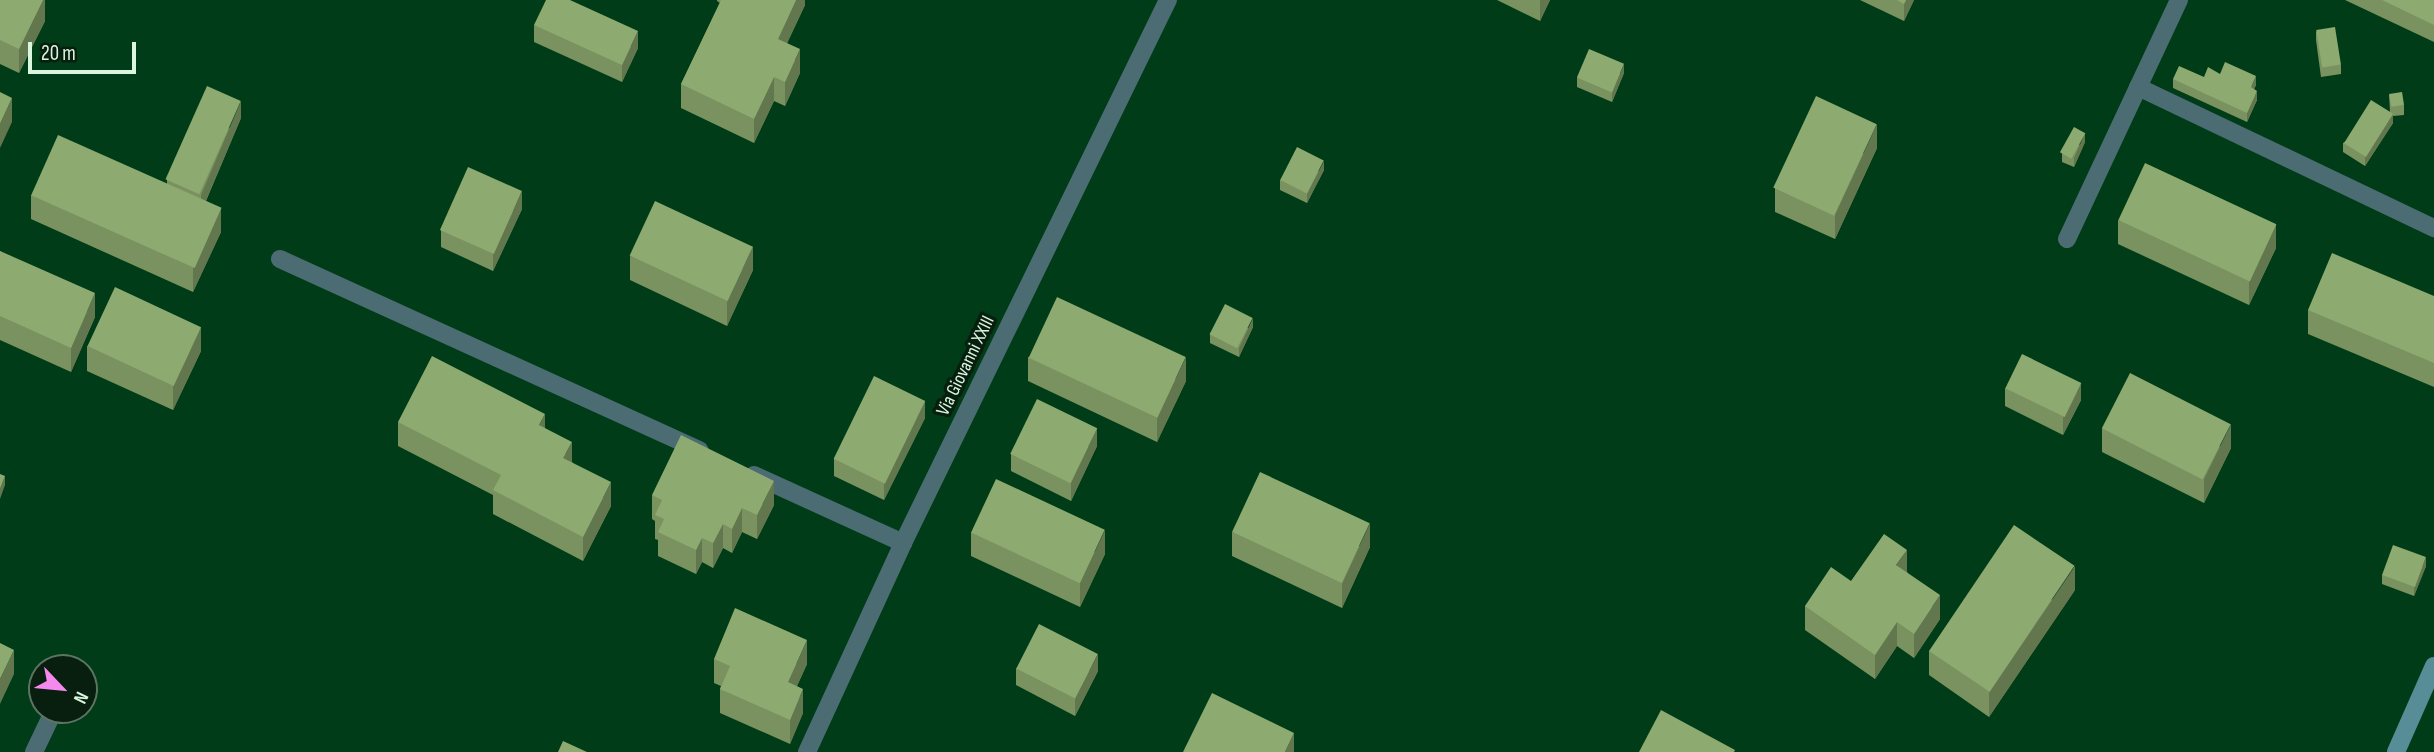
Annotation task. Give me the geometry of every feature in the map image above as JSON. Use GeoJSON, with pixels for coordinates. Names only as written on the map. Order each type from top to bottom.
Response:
{"type":"FeatureCollection","features":[{"type":"Feature","properties":{"kind":"main road"},"geometry":{"type":"LineString","coordinates":[[2396,752],[2434,666]]}},
{"type":"Feature","properties":{"kind":"street","name":"Via Giovanni XXIII"},"geometry":{"type":"LineString","coordinates":[[807,752],[903,543],[1168,0]]}},
{"type":"Feature","properties":{"kind":"street"},"geometry":{"type":"LineString","coordinates":[[2067,239],[2179,0]]}},
{"type":"Feature","properties":{"kind":"street"},"geometry":{"type":"LineString","coordinates":[[2138,87],[2434,228]]}},
{"type":"Feature","properties":{"kind":"street"},"geometry":{"type":"LineString","coordinates":[[280,259],[713,456]]}},
{"type":"Feature","properties":{"kind":"street"},"geometry":{"type":"LineString","coordinates":[[738,468],[903,543]]}},
{"type":"Feature","properties":{"kind":"street"},"geometry":{"type":"LineString","coordinates":[[34,752],[47,724]]}},
{"type":"Feature","properties":{"kind":"building"},"geometry":{"type":"Polygon","coordinates":[[[0,0],[43,0],[19,49],[0,40],[0,0]]]}},
{"type":"Feature","properties":{"kind":"building"},"geometry":{"type":"Polygon","coordinates":[[[546,0],[570,0],[638,31],[622,65],[534,25],[546,0]]]}},
{"type":"Feature","properties":{"kind":"building"},"geometry":{"type":"Polygon","coordinates":[[[721,0],[796,0],[778,39],[800,49],[785,82],[774,77],[754,119],[681,84],[721,0]]]}},
{"type":"Feature","properties":{"kind":"building"},"geometry":{"type":"Polygon","coordinates":[[[2382,0],[2434,0],[2434,25],[2382,0]]]}},
{"type":"Feature","properties":{"kind":"building"},"geometry":{"type":"Polygon","coordinates":[[[2335,27],[2341,65],[2322,68],[2316,30],[2335,27]]]}},
{"type":"Feature","properties":{"kind":"building"},"geometry":{"type":"Polygon","coordinates":[[[1589,49],[1624,64],[1612,92],[1577,78],[1589,49]]]}},
{"type":"Feature","properties":{"kind":"building"},"geometry":{"type":"Polygon","coordinates":[[[2225,62],[2256,76],[2251,87],[2257,91],[2247,113],[2173,79],[2179,66],[2204,77],[2208,67],[2220,74],[2225,62]]]}},
{"type":"Feature","properties":{"kind":"building"},"geometry":{"type":"Polygon","coordinates":[[[207,86],[241,101],[199,194],[166,179],[207,86]]]}},
{"type":"Feature","properties":{"kind":"building"},"geometry":{"type":"Polygon","coordinates":[[[0,92],[12,98],[0,124],[0,92]]]}},
{"type":"Feature","properties":{"kind":"building"},"geometry":{"type":"Polygon","coordinates":[[[2402,92],[2404,105],[2391,107],[2389,94],[2402,92]]]}},
{"type":"Feature","properties":{"kind":"building"},"geometry":{"type":"Polygon","coordinates":[[[1816,96],[1877,124],[1834,216],[1773,188],[1816,96]]]}},
{"type":"Feature","properties":{"kind":"building"},"geometry":{"type":"Polygon","coordinates":[[[2371,100],[2393,114],[2366,157],[2344,143],[2371,100]]]}},
{"type":"Feature","properties":{"kind":"building"},"geometry":{"type":"Polygon","coordinates":[[[2074,127],[2085,133],[2071,159],[2060,152],[2074,127]]]}},
{"type":"Feature","properties":{"kind":"building"},"geometry":{"type":"Polygon","coordinates":[[[58,135],[222,208],[195,268],[31,195],[58,135]]]}},
{"type":"Feature","properties":{"kind":"building"},"geometry":{"type":"Polygon","coordinates":[[[1297,147],[1324,161],[1307,194],[1280,180],[1297,147]]]}},
{"type":"Feature","properties":{"kind":"building"},"geometry":{"type":"Polygon","coordinates":[[[2145,163],[2276,224],[2250,281],[2118,220],[2145,163]]]}},
{"type":"Feature","properties":{"kind":"building"},"geometry":{"type":"Polygon","coordinates":[[[468,167],[522,191],[494,254],[440,230],[468,167]]]}},
{"type":"Feature","properties":{"kind":"building"},"geometry":{"type":"Polygon","coordinates":[[[655,201],[753,247],[728,301],[630,255],[655,201]]]}},
{"type":"Feature","properties":{"kind":"building"},"geometry":{"type":"Polygon","coordinates":[[[0,251],[95,293],[71,348],[0,316],[0,251]]]}},
{"type":"Feature","properties":{"kind":"building"},"geometry":{"type":"Polygon","coordinates":[[[2332,253],[2434,296],[2434,363],[2308,310],[2332,253]]]}},
{"type":"Feature","properties":{"kind":"building"},"geometry":{"type":"Polygon","coordinates":[[[115,287],[201,327],[174,386],[88,346],[115,287]]]}},
{"type":"Feature","properties":{"kind":"building"},"geometry":{"type":"Polygon","coordinates":[[[1057,297],[1186,357],[1157,418],[1029,358],[1057,297]]]}},
{"type":"Feature","properties":{"kind":"building"},"geometry":{"type":"Polygon","coordinates":[[[1225,304],[1253,318],[1237,348],[1210,334],[1225,304]]]}},
{"type":"Feature","properties":{"kind":"building"},"geometry":{"type":"Polygon","coordinates":[[[2022,354],[2081,383],[2065,417],[2005,388],[2022,354]]]}},
{"type":"Feature","properties":{"kind":"building"},"geometry":{"type":"Polygon","coordinates":[[[432,356],[545,414],[539,425],[572,442],[563,458],[611,482],[583,537],[493,490],[501,475],[398,422],[432,356]]]}},
{"type":"Feature","properties":{"kind":"building"},"geometry":{"type":"Polygon","coordinates":[[[2130,373],[2231,424],[2203,480],[2102,428],[2130,373]]]}},
{"type":"Feature","properties":{"kind":"building"},"geometry":{"type":"Polygon","coordinates":[[[874,376],[925,401],[885,484],[834,459],[874,376]]]}},
{"type":"Feature","properties":{"kind":"building"},"geometry":{"type":"Polygon","coordinates":[[[1037,399],[1097,428],[1070,483],[1010,454],[1037,399]]]}},
{"type":"Feature","properties":{"kind":"building"},"geometry":{"type":"Polygon","coordinates":[[[681,435],[774,481],[757,515],[742,508],[732,529],[723,524],[713,543],[702,538],[696,550],[658,532],[664,519],[655,515],[662,500],[652,495],[681,435]]]}},
{"type":"Feature","properties":{"kind":"building"},"geometry":{"type":"Polygon","coordinates":[[[1260,472],[1370,523],[1342,583],[1232,532],[1260,472]]]}},
{"type":"Feature","properties":{"kind":"building"},"geometry":{"type":"Polygon","coordinates":[[[0,474],[5,476],[0,489],[0,474]]]}},
{"type":"Feature","properties":{"kind":"building"},"geometry":{"type":"Polygon","coordinates":[[[996,479],[1105,530],[1080,583],[971,532],[996,479]]]}},
{"type":"Feature","properties":{"kind":"building"},"geometry":{"type":"Polygon","coordinates":[[[2014,525],[2075,566],[1990,692],[1929,651],[2014,525]]]}},
{"type":"Feature","properties":{"kind":"building"},"geometry":{"type":"Polygon","coordinates":[[[1884,534],[1907,550],[1896,565],[1940,595],[1914,634],[1897,622],[1875,655],[1805,606],[1831,567],[1851,581],[1884,534]]]}},
{"type":"Feature","properties":{"kind":"building"},"geometry":{"type":"Polygon","coordinates":[[[2393,545],[2426,557],[2415,587],[2382,575],[2393,545]]]}},
{"type":"Feature","properties":{"kind":"building"},"geometry":{"type":"Polygon","coordinates":[[[735,608],[807,640],[788,682],[803,689],[790,720],[720,689],[730,666],[714,659],[735,608]]]}},
{"type":"Feature","properties":{"kind":"building"},"geometry":{"type":"Polygon","coordinates":[[[1039,624],[1098,654],[1075,699],[1016,669],[1039,624]]]}},
{"type":"Feature","properties":{"kind":"building"},"geometry":{"type":"Polygon","coordinates":[[[0,643],[14,650],[0,679],[0,643]]]}},
{"type":"Feature","properties":{"kind":"building"},"geometry":{"type":"Polygon","coordinates":[[[1212,693],[1294,733],[1285,752],[1183,752],[1212,693]]]}},
{"type":"Feature","properties":{"kind":"building"},"geometry":{"type":"Polygon","coordinates":[[[1661,710],[1735,750],[1734,752],[1639,752],[1661,710]]]}},
{"type":"Feature","properties":{"kind":"building"},"geometry":{"type":"Polygon","coordinates":[[[563,741],[587,752],[558,752],[563,741]]]}}]}
